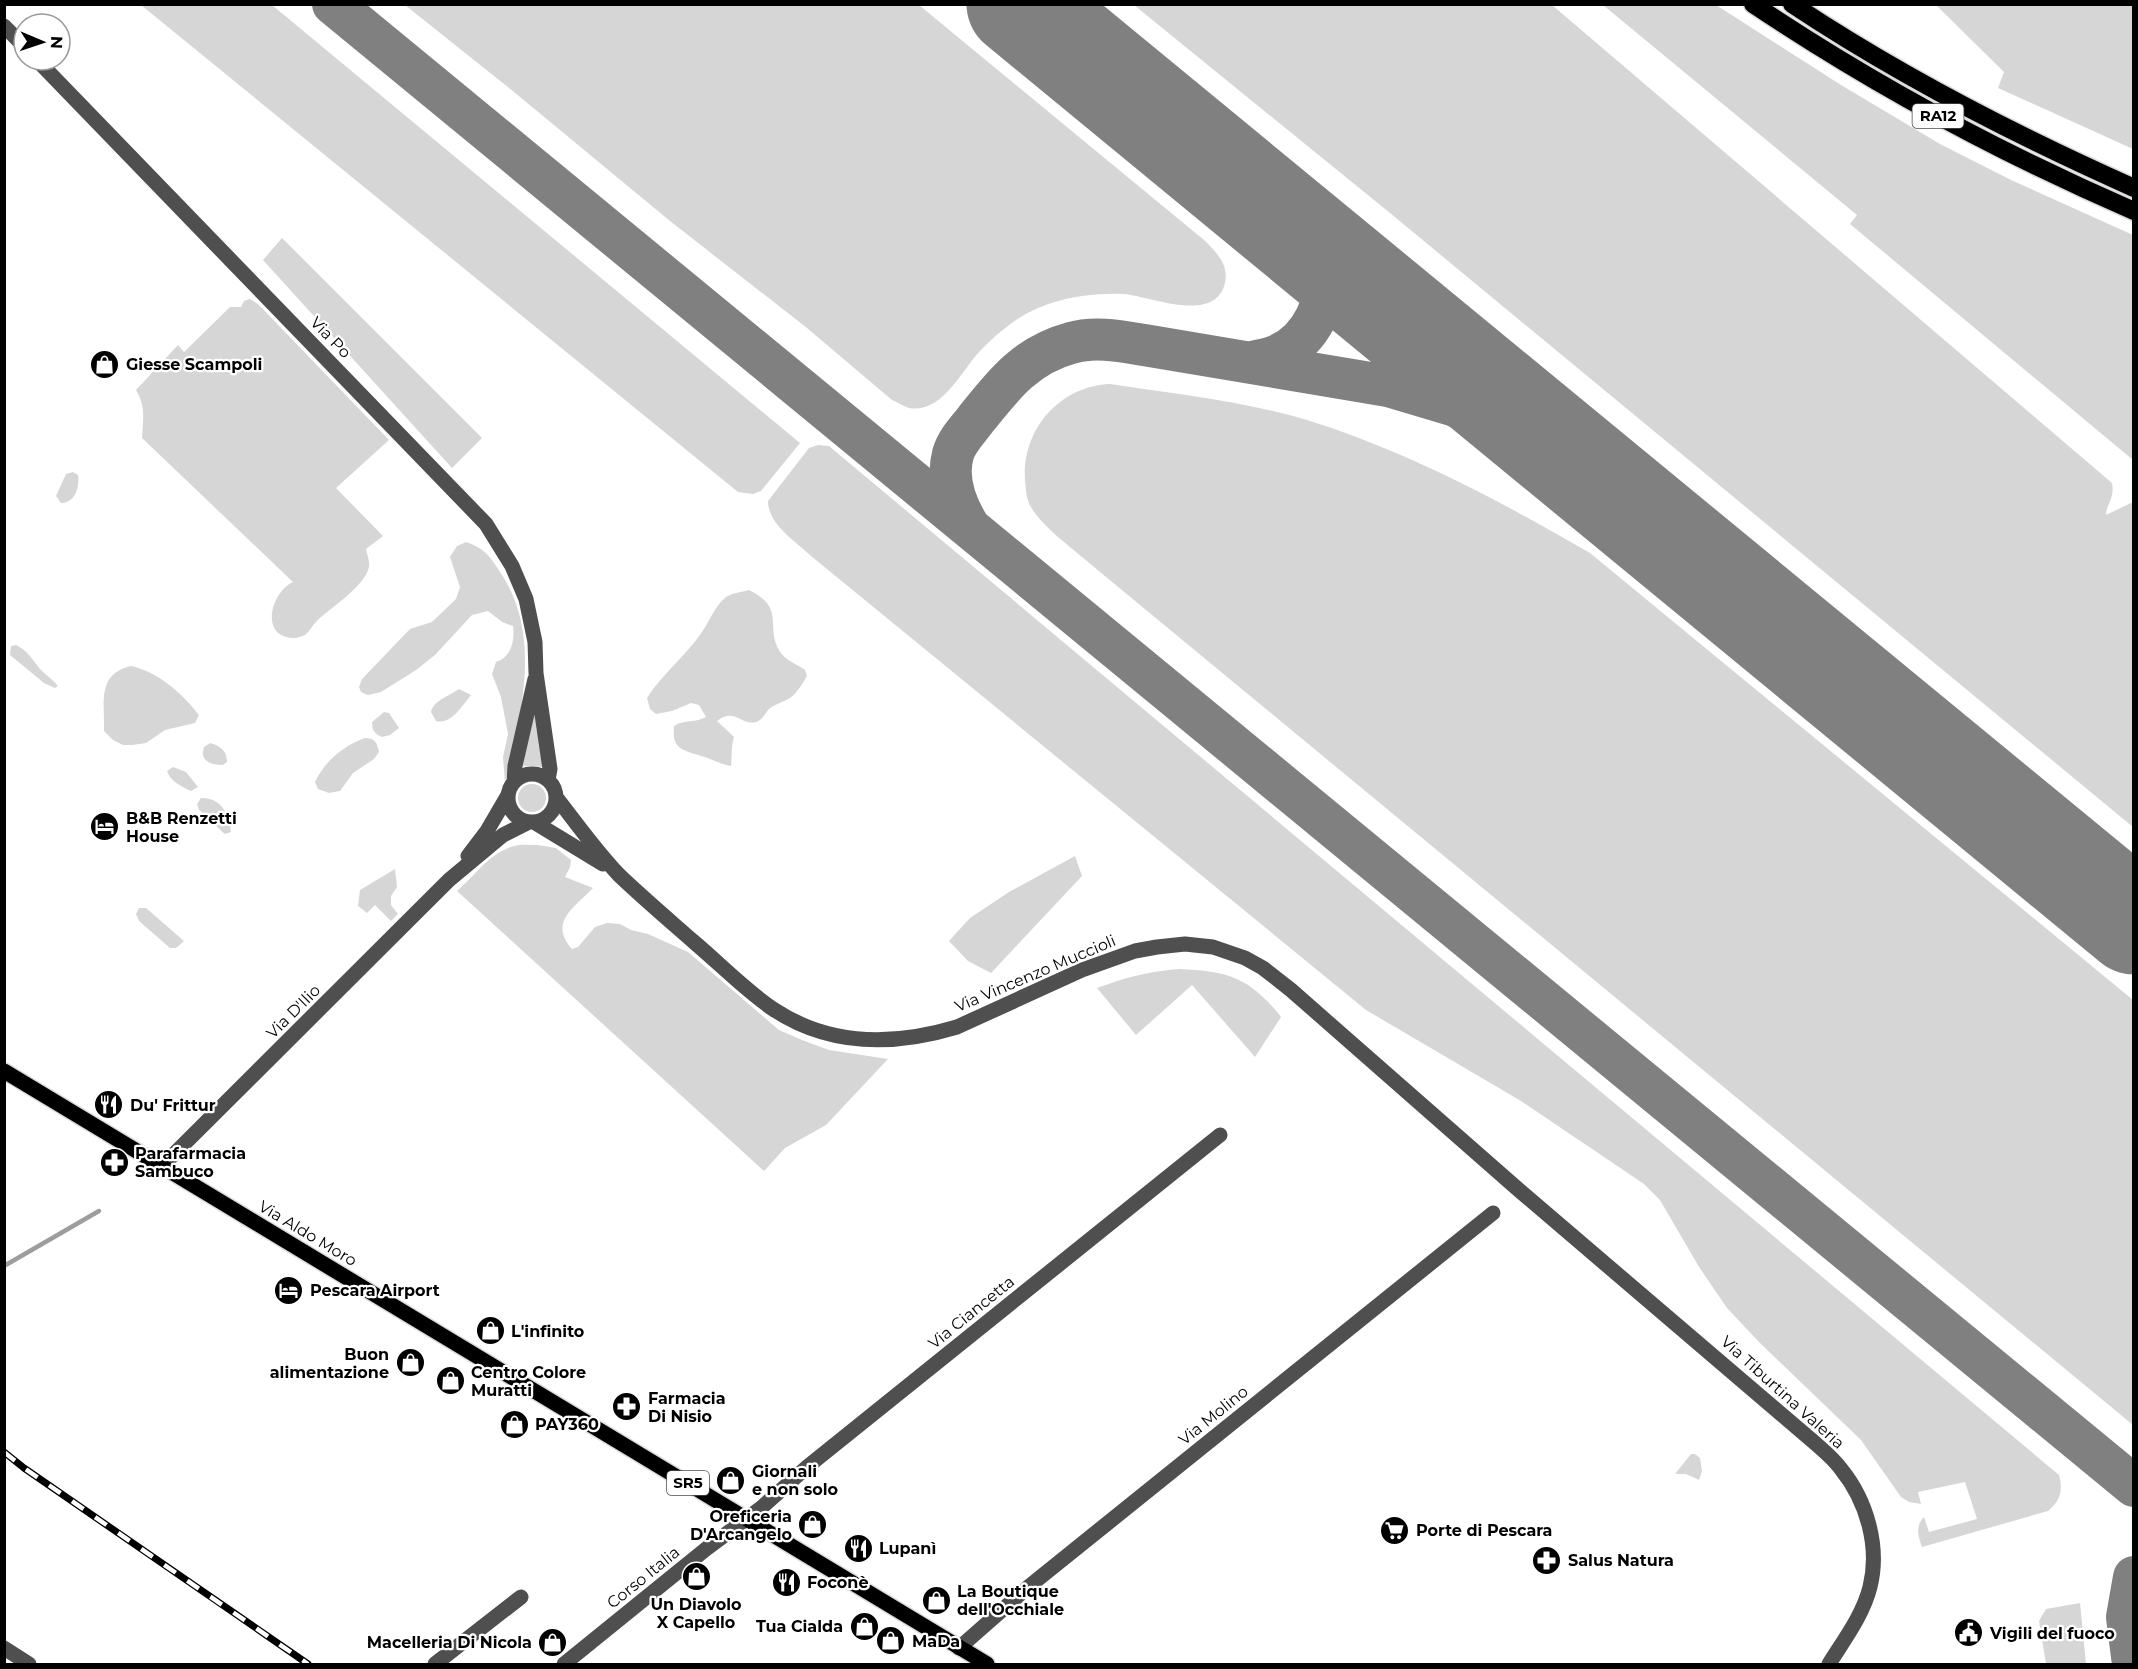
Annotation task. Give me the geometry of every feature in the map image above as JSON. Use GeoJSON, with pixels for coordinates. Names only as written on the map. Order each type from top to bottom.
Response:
{"type":"FeatureCollection","features":[{"type":"Feature","properties":{"kind":"highway","name":"RA12"},"geometry":{"type":"LineString","coordinates":[[1753,4],[1811,43],[1979,139],[2133,211]]}},
{"type":"Feature","properties":{"kind":"highway","name":"RA12"},"geometry":{"type":"LineString","coordinates":[[1792,4],[1900,71],[1984,117],[2133,188]]}},
{"type":"Feature","properties":{"kind":"main road","name":"Via Aldo Moro"},"geometry":{"type":"LineString","coordinates":[[4,1071],[746,1519]]}},
{"type":"Feature","properties":{"kind":"main road","name":"SR5"},"geometry":{"type":"LineString","coordinates":[[746,1519],[987,1665]]}},
{"type":"Feature","properties":{"kind":"street","name":"Via Po"},"geometry":{"type":"LineString","coordinates":[[50,72],[486,524],[512,566],[526,599],[535,642],[536,673],[550,769],[548,780]]}},
{"type":"Feature","properties":{"kind":"street","name":"Via Po"},"geometry":{"type":"LineString","coordinates":[[511,788],[536,673]]}},
{"type":"Feature","properties":{"kind":"street"},"geometry":{"type":"LineString","coordinates":[[527,774],[542,776],[548,780],[556,797],[552,811],[541,820],[531,822],[511,810],[511,788],[527,774]]}},
{"type":"Feature","properties":{"kind":"street","name":"Via D'Ilio"},"geometry":{"type":"LineString","coordinates":[[449,879],[487,831],[511,788]]}},
{"type":"Feature","properties":{"kind":"street","name":"Via Vincenzo Muccioli"},"geometry":{"type":"LineString","coordinates":[[556,797],[577,827],[620,875],[768,1005],[797,1022],[848,1038],[880,1041],[913,1038],[957,1027],[1082,970],[1156,946],[1185,944],[1213,947],[1234,953],[1263,968],[1291,990],[1537,1206]]}},
{"type":"Feature","properties":{"kind":"street","name":"Via D'Ilio"},"geometry":{"type":"LineString","coordinates":[[162,1166],[449,879],[503,835],[531,822]]}},
{"type":"Feature","properties":{"kind":"street","name":"Via Vincenzo Muccioli"},"geometry":{"type":"LineString","coordinates":[[531,822],[620,875]]}},
{"type":"Feature","properties":{"kind":"street","name":"Via Ciancetta"},"geometry":{"type":"LineString","coordinates":[[746,1519],[807,1467],[1220,1135]]}},
{"type":"Feature","properties":{"kind":"street","name":"Via Tiburtina Valeria"},"geometry":{"type":"LineString","coordinates":[[1537,1206],[1815,1443],[1841,1468],[1852,1484],[1868,1523],[1873,1545],[1874,1566],[1870,1588],[1864,1603],[1829,1665]]}},
{"type":"Feature","properties":{"kind":"street","name":"Via Molino"},"geometry":{"type":"LineString","coordinates":[[959,1648],[1027,1588],[1493,1213]]}},
{"type":"Feature","properties":{"kind":"street","name":"Corso Italia"},"geometry":{"type":"LineString","coordinates":[[564,1665],[698,1555],[746,1519]]}},
{"type":"Feature","properties":{"kind":"street"},"geometry":{"type":"LineString","coordinates":[[435,1665],[521,1597]]}},
{"type":"Feature","properties":{"kind":"street"},"geometry":{"type":"LineString","coordinates":[[4,1648],[29,1665]]}},
{"type":"Feature","properties":{"kind":"shaded area"},"geometry":{"type":"Polygon","coordinates":[[[141,5],[272,5],[800,443],[761,491],[753,494],[738,492],[141,5]]]}},
{"type":"Feature","properties":{"kind":"shaded area"},"geometry":{"type":"Polygon","coordinates":[[[405,5],[919,5],[1204,240],[1223,264],[1225,283],[1219,296],[1209,303],[1196,305],[1181,305],[1113,294],[1069,298],[1030,311],[980,351],[941,398],[921,408],[909,408],[892,400],[807,328],[670,221],[405,5]]]}},
{"type":"Feature","properties":{"kind":"shaded area"},"geometry":{"type":"Polygon","coordinates":[[[1134,5],[1552,5],[2112,483],[2112,493],[2106,515],[2133,502],[2133,827],[1390,213],[1134,5]]]}},
{"type":"Feature","properties":{"kind":"shaded area"},"geometry":{"type":"Polygon","coordinates":[[[1603,5],[1716,5],[1841,85],[1940,144],[2011,180],[2133,235],[2133,460],[1850,224],[1857,215],[1603,5]]]}},
{"type":"Feature","properties":{"kind":"shaded area"},"geometry":{"type":"Polygon","coordinates":[[[1936,5],[2133,5],[2133,149],[1998,88],[2004,72],[1936,5]]]}},
{"type":"Feature","properties":{"kind":"shaded area"},"geometry":{"type":"Polygon","coordinates":[[[282,238],[482,438],[452,468],[263,260],[282,238]]]}},
{"type":"Feature","properties":{"kind":"shaded area"},"geometry":{"type":"Polygon","coordinates":[[[250,299],[258,304],[389,440],[336,488],[383,536],[366,549],[369,565],[366,575],[354,590],[321,617],[307,633],[295,638],[283,636],[272,622],[272,613],[279,594],[293,582],[142,438],[143,407],[136,390],[178,345],[184,352],[230,307],[241,307],[244,301],[250,299]]]}},
{"type":"Feature","properties":{"kind":"shaded area"},"geometry":{"type":"Polygon","coordinates":[[[1110,384],[1283,413],[1344,432],[1452,479],[1590,553],[2133,1000],[2133,1425],[1043,523],[1029,504],[1025,480],[1026,461],[1037,428],[1060,402],[1075,393],[1110,384]]]}},
{"type":"Feature","properties":{"kind":"shaded area"},"geometry":{"type":"Polygon","coordinates":[[[818,445],[829,446],[2059,1475],[2061,1485],[2056,1503],[2048,1511],[1922,1547],[1918,1528],[1924,1517],[1929,1532],[1977,1519],[1965,1482],[1918,1492],[1921,1504],[1909,1502],[1901,1497],[1861,1440],[1727,1308],[1699,1267],[1660,1200],[1644,1184],[1521,1101],[1366,1010],[784,532],[773,518],[768,501],[809,448],[818,445]]]}},
{"type":"Feature","properties":{"kind":"shaded area"},"geometry":{"type":"Polygon","coordinates":[[[73,472],[78,475],[76,494],[70,500],[61,503],[56,496],[66,474],[73,472]]]}},
{"type":"Feature","properties":{"kind":"shaded area"},"geometry":{"type":"Polygon","coordinates":[[[466,542],[483,551],[495,564],[514,599],[522,624],[525,650],[522,703],[505,782],[503,757],[508,734],[501,697],[492,674],[496,662],[501,660],[511,648],[513,626],[502,622],[488,611],[472,615],[435,655],[416,670],[381,692],[368,695],[361,692],[359,687],[362,679],[410,629],[432,622],[456,599],[460,587],[450,557],[457,546],[466,542]]]}},
{"type":"Feature","properties":{"kind":"shaded area"},"geometry":{"type":"Polygon","coordinates":[[[749,590],[760,597],[771,611],[775,641],[781,653],[805,670],[807,676],[793,696],[771,707],[758,721],[751,723],[729,716],[717,721],[734,737],[731,766],[686,751],[676,743],[674,726],[706,717],[699,705],[691,703],[672,711],[656,714],[650,709],[647,698],[696,641],[722,601],[731,594],[749,590]]]}},
{"type":"Feature","properties":{"kind":"shaded area"},"geometry":{"type":"Polygon","coordinates":[[[16,645],[27,653],[58,686],[55,688],[44,683],[10,655],[11,646],[16,645]]]}},
{"type":"Feature","properties":{"kind":"shaded area"},"geometry":{"type":"Polygon","coordinates":[[[131,666],[151,673],[177,691],[199,715],[195,723],[165,730],[146,743],[123,745],[113,740],[104,731],[105,691],[112,676],[131,666]]]}},
{"type":"Feature","properties":{"kind":"shaded area"},"geometry":{"type":"Polygon","coordinates":[[[459,689],[471,695],[447,720],[436,721],[431,712],[432,708],[459,689]]]}},
{"type":"Feature","properties":{"kind":"shaded area"},"geometry":{"type":"Polygon","coordinates":[[[535,699],[545,767],[523,766],[535,699]]]}},
{"type":"Feature","properties":{"kind":"shaded area"},"geometry":{"type":"Polygon","coordinates":[[[384,712],[389,713],[399,728],[390,735],[382,737],[374,732],[372,722],[384,712]]]}},
{"type":"Feature","properties":{"kind":"shaded area"},"geometry":{"type":"Polygon","coordinates":[[[365,738],[373,740],[377,746],[379,752],[374,759],[353,773],[340,791],[329,793],[318,789],[315,782],[329,761],[349,745],[365,738]]]}},
{"type":"Feature","properties":{"kind":"shaded area"},"geometry":{"type":"Polygon","coordinates":[[[210,743],[225,752],[227,762],[223,765],[210,763],[203,756],[204,747],[210,743]]]}},
{"type":"Feature","properties":{"kind":"shaded area"},"geometry":{"type":"Polygon","coordinates":[[[173,767],[186,772],[198,787],[191,791],[177,783],[167,771],[173,767]]]}},
{"type":"Feature","properties":{"kind":"shaded area"},"geometry":{"type":"Polygon","coordinates":[[[532,784],[542,788],[546,798],[542,808],[532,812],[522,808],[518,798],[522,788],[532,784]]]}},
{"type":"Feature","properties":{"kind":"shaded area"},"geometry":{"type":"Polygon","coordinates":[[[201,798],[214,801],[223,808],[231,832],[225,834],[199,810],[197,804],[201,798]]]}},
{"type":"Feature","properties":{"kind":"shaded area"},"geometry":{"type":"Polygon","coordinates":[[[517,845],[556,848],[571,860],[565,877],[593,888],[572,909],[563,923],[565,939],[572,949],[578,947],[595,927],[607,923],[620,924],[688,952],[779,1030],[829,1050],[888,1059],[826,1125],[785,1148],[764,1171],[457,891],[505,849],[517,845]]]}},
{"type":"Feature","properties":{"kind":"shaded area"},"geometry":{"type":"Polygon","coordinates":[[[1075,856],[1082,876],[991,973],[968,961],[949,941],[970,918],[1009,892],[1075,856]]]}},
{"type":"Feature","properties":{"kind":"shaded area"},"geometry":{"type":"Polygon","coordinates":[[[395,869],[397,887],[391,896],[391,905],[398,914],[391,921],[375,905],[367,913],[358,906],[360,890],[395,869]]]}},
{"type":"Feature","properties":{"kind":"shaded area"},"geometry":{"type":"Polygon","coordinates":[[[139,908],[146,908],[184,941],[176,948],[170,948],[139,921],[136,914],[139,908]]]}},
{"type":"Feature","properties":{"kind":"shaded area"},"geometry":{"type":"Polygon","coordinates":[[[1179,969],[1212,972],[1237,979],[1259,993],[1270,1004],[1281,1017],[1255,1057],[1192,985],[1136,1035],[1097,988],[1137,975],[1179,969]]]}},
{"type":"Feature","properties":{"kind":"shaded area"},"geometry":{"type":"Polygon","coordinates":[[[1691,1454],[1700,1458],[1702,1471],[1699,1480],[1686,1474],[1675,1474],[1691,1454]]]}},
{"type":"Feature","properties":{"kind":"shaded area"},"geometry":{"type":"Polygon","coordinates":[[[2080,1603],[2086,1664],[2046,1664],[2039,1621],[2046,1609],[2080,1603]]]}},
{"type":"Feature","properties":{"kind":"waterway"},"geometry":{"type":"LineString","coordinates":[[4,1266],[99,1211]]}},
{"type":"Feature","properties":{"kind":"taxiway"},"geometry":{"type":"LineString","coordinates":[[333,4],[2134,1486]]}},
{"type":"Feature","properties":{"kind":"taxiway"},"geometry":{"type":"LineString","coordinates":[[1251,362],[1275,356],[1290,349],[1300,340],[1316,318],[1321,305],[1323,278],[1320,265],[1303,238]]}},
{"type":"Feature","properties":{"kind":"taxiway"},"geometry":{"type":"LineString","coordinates":[[970,528],[960,511],[952,483],[951,464],[960,440],[996,394],[1028,363],[1055,348],[1089,340],[1126,342],[1388,386],[1455,406],[1496,424],[1616,495]]}},
{"type":"Feature","properties":{"kind":"taxiway"},"geometry":{"type":"LineString","coordinates":[[2133,1664],[2127,1617],[2134,1577]]}},
{"type":"Feature","properties":{"kind":"runway"},"geometry":{"type":"LineString","coordinates":[[1019,4],[2134,922]]}},
{"type":"Feature","properties":{"kind":"railway"},"geometry":{"type":"LineString","coordinates":[[4,1452],[308,1664]]}},
{"type":"Feature","properties":{"kind":"place","name":"Giesse Scampoli"},"geometry":{"type":"Point","coordinates":[105,364]}},
{"type":"Feature","properties":{"kind":"place","name":"B&B Renzetti House"},"geometry":{"type":"Point","coordinates":[105,827]}},
{"type":"Feature","properties":{"kind":"place","name":"Du' Frittur"},"geometry":{"type":"Point","coordinates":[109,1105]}},
{"type":"Feature","properties":{"kind":"place","name":"Parafarmacia Sambuco"},"geometry":{"type":"Point","coordinates":[114,1162]}},
{"type":"Feature","properties":{"kind":"place","name":"Pescara Airport"},"geometry":{"type":"Point","coordinates":[289,1290]}},
{"type":"Feature","properties":{"kind":"place","name":"L'infinito"},"geometry":{"type":"Point","coordinates":[490,1331]}},
{"type":"Feature","properties":{"kind":"place","name":"Buon alimentazione"},"geometry":{"type":"Point","coordinates":[410,1363]}},
{"type":"Feature","properties":{"kind":"place","name":"Centro Colore Muratti"},"geometry":{"type":"Point","coordinates":[450,1381]}},
{"type":"Feature","properties":{"kind":"place","name":"Farmacia Di Nisio"},"geometry":{"type":"Point","coordinates":[627,1407]}},
{"type":"Feature","properties":{"kind":"place","name":"PAY360"},"geometry":{"type":"Point","coordinates":[514,1424]}},
{"type":"Feature","properties":{"kind":"place","name":"Giornali e non solo"},"geometry":{"type":"Point","coordinates":[731,1480]}},
{"type":"Feature","properties":{"kind":"place","name":"Oreficeria D'Arcangelo"},"geometry":{"type":"Point","coordinates":[813,1525]}},
{"type":"Feature","properties":{"kind":"place","name":"Porte di Pescara"},"geometry":{"type":"Point","coordinates":[1395,1530]}},
{"type":"Feature","properties":{"kind":"place","name":"Lupanì"},"geometry":{"type":"Point","coordinates":[858,1548]}},
{"type":"Feature","properties":{"kind":"place","name":"Salus Natura"},"geometry":{"type":"Point","coordinates":[1547,1560]}},
{"type":"Feature","properties":{"kind":"place","name":"Un Diavolo X Capello"},"geometry":{"type":"Point","coordinates":[696,1576]}},
{"type":"Feature","properties":{"kind":"place","name":"Foconè"},"geometry":{"type":"Point","coordinates":[786,1582]}},
{"type":"Feature","properties":{"kind":"place","name":"La Boutique dell'Occhiale"},"geometry":{"type":"Point","coordinates":[936,1600]}},
{"type":"Feature","properties":{"kind":"place","name":"Tua Cialda"},"geometry":{"type":"Point","coordinates":[864,1626]}},
{"type":"Feature","properties":{"kind":"place","name":"Vigili del fuoco"},"geometry":{"type":"Point","coordinates":[1969,1633]}},
{"type":"Feature","properties":{"kind":"place","name":"MaDa"},"geometry":{"type":"Point","coordinates":[891,1641]}},
{"type":"Feature","properties":{"kind":"place","name":"Macelleria Di Nicola"},"geometry":{"type":"Point","coordinates":[553,1642]}}]}
